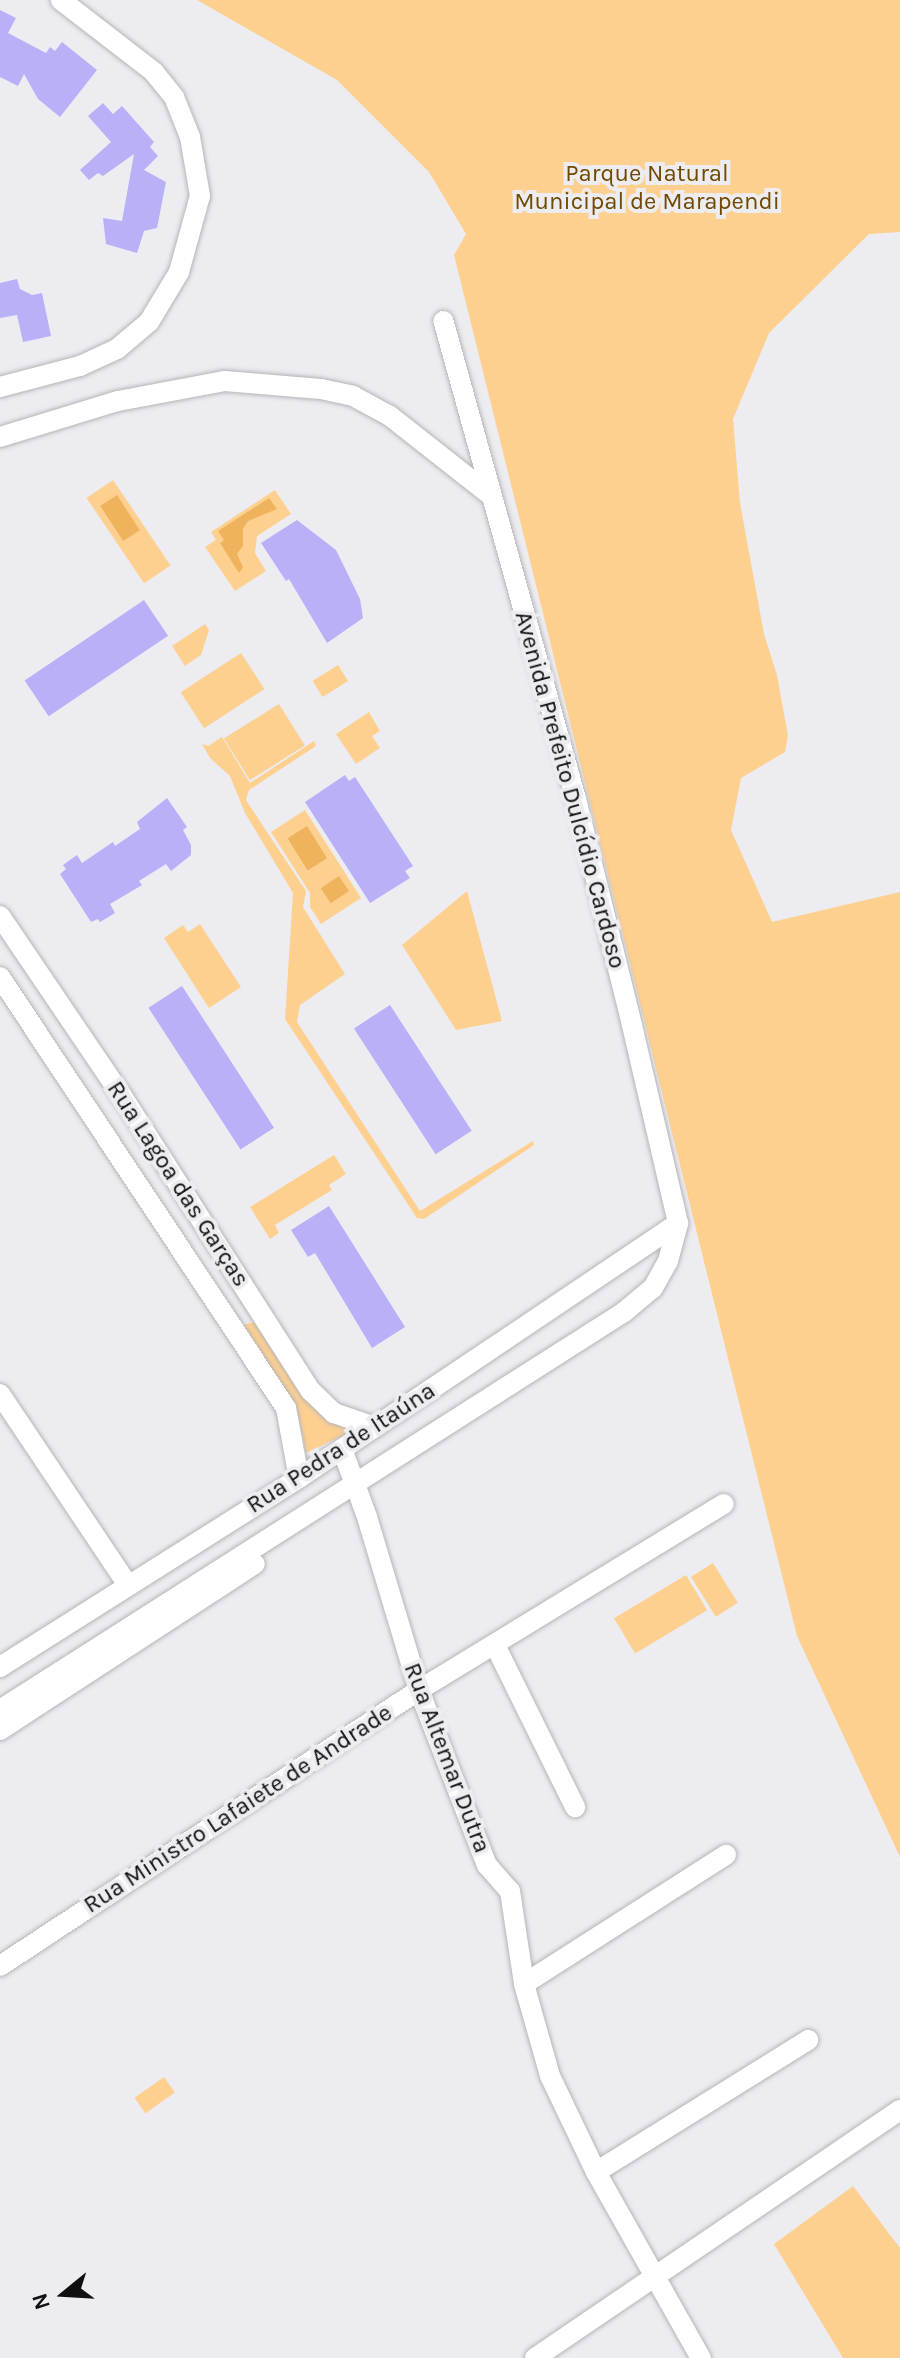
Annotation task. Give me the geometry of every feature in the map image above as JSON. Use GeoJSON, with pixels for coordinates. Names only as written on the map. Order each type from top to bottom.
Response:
{"type":"FeatureCollection","features":[{"type":"Feature","properties":{"kind":"street"},"geometry":{"type":"LineString","coordinates":[[0,387],[80,366],[117,349],[149,322],[179,272],[200,196],[190,137],[174,97],[154,72],[61,0]]}},
{"type":"Feature","properties":{"kind":"street","name":"Avenida Prefeito Dulcídio Cardoso"},"geometry":{"type":"LineString","coordinates":[[443,321],[578,807],[678,1223],[669,1271]]}},
{"type":"Feature","properties":{"kind":"street"},"geometry":{"type":"LineString","coordinates":[[0,437],[118,401],[225,381],[321,389],[353,396],[390,416],[489,494]]}},
{"type":"Feature","properties":{"kind":"street","name":"Rua Lagoa das Garças"},"geometry":{"type":"LineString","coordinates":[[0,916],[122,1096],[311,1391],[334,1413],[375,1427]]}},
{"type":"Feature","properties":{"kind":"street","name":"Rua Lagoa das Garças"},"geometry":{"type":"LineString","coordinates":[[0,977],[286,1408],[299,1478]]}},
{"type":"Feature","properties":{"kind":"street","name":"Rua Pedra de Itaúna"},"geometry":{"type":"LineString","coordinates":[[0,1667],[299,1478],[678,1223]]}},
{"type":"Feature","properties":{"kind":"street","name":"Rua Pedra de Itaúna"},"geometry":{"type":"LineString","coordinates":[[0,1710],[357,1491],[624,1312],[669,1271]]}},
{"type":"Feature","properties":{"kind":"street"},"geometry":{"type":"LineString","coordinates":[[0,1394],[127,1584]]}},
{"type":"Feature","properties":{"kind":"street","name":"Rua Altemar Dutra"},"geometry":{"type":"LineString","coordinates":[[342,1449],[419,1690],[487,1865],[510,1891],[524,1984],[550,2076],[596,2172],[701,2358]]}},
{"type":"Feature","properties":{"kind":"street"},"geometry":{"type":"LineString","coordinates":[[0,1730],[357,1491]]}},
{"type":"Feature","properties":{"kind":"street","name":"Rua Ministro Lafaiete de Andrade"},"geometry":{"type":"LineString","coordinates":[[0,1966],[419,1690],[724,1504]]}},
{"type":"Feature","properties":{"kind":"street"},"geometry":{"type":"LineString","coordinates":[[495,1645],[575,1807]]}},
{"type":"Feature","properties":{"kind":"street"},"geometry":{"type":"LineString","coordinates":[[524,1984],[726,1855]]}},
{"type":"Feature","properties":{"kind":"street"},"geometry":{"type":"LineString","coordinates":[[596,2172],[808,2040]]}},
{"type":"Feature","properties":{"kind":"street"},"geometry":{"type":"LineString","coordinates":[[535,2358],[900,2110]]}},
{"type":"Feature","properties":{"kind":"green space","name":"Parque Natural Municipal de Marapendi"},"geometry":{"type":"Polygon","coordinates":[[[197,0],[900,0],[900,232],[869,234],[769,333],[733,419],[740,503],[764,634],[777,675],[788,736],[785,752],[741,778],[731,830],[772,922],[900,892],[900,1857],[797,1636],[454,255],[466,234],[429,172],[337,80],[197,0]]]}},
{"type":"Feature","properties":{"kind":"green space"},"geometry":{"type":"Polygon","coordinates":[[[113,480],[171,565],[144,583],[86,498],[113,480]]]}},
{"type":"Feature","properties":{"kind":"green space"},"geometry":{"type":"Polygon","coordinates":[[[275,490],[291,514],[257,536],[255,553],[266,571],[235,591],[205,547],[216,540],[211,532],[275,490]]]}},
{"type":"Feature","properties":{"kind":"green space"},"geometry":{"type":"Polygon","coordinates":[[[205,624],[209,630],[201,655],[185,666],[172,646],[205,624]]]}},
{"type":"Feature","properties":{"kind":"green space"},"geometry":{"type":"Polygon","coordinates":[[[241,653],[264,689],[204,728],[181,692],[241,653]]]}},
{"type":"Feature","properties":{"kind":"green space"},"geometry":{"type":"Polygon","coordinates":[[[338,665],[348,681],[323,697],[313,681],[338,665]]]}},
{"type":"Feature","properties":{"kind":"green space"},"geometry":{"type":"Polygon","coordinates":[[[279,704],[305,746],[250,780],[224,738],[279,704]]]}},
{"type":"Feature","properties":{"kind":"green space"},"geometry":{"type":"Polygon","coordinates":[[[369,712],[380,731],[372,736],[380,748],[356,764],[336,734],[369,712]]]}},
{"type":"Feature","properties":{"kind":"green space"},"geometry":{"type":"Polygon","coordinates":[[[222,737],[250,783],[314,741],[316,746],[249,790],[246,800],[306,891],[303,907],[345,974],[300,1005],[297,1022],[420,1211],[533,1141],[534,1145],[424,1219],[417,1218],[285,1019],[293,893],[245,813],[230,776],[210,758],[202,744],[208,746],[222,737]]]}},
{"type":"Feature","properties":{"kind":"green space"},"geometry":{"type":"Polygon","coordinates":[[[305,810],[361,898],[321,924],[310,907],[310,893],[271,832],[305,810]]]}},
{"type":"Feature","properties":{"kind":"green space"},"geometry":{"type":"Polygon","coordinates":[[[467,891],[502,1021],[456,1030],[402,945],[467,891]]]}},
{"type":"Feature","properties":{"kind":"green space"},"geometry":{"type":"Polygon","coordinates":[[[200,924],[241,987],[209,1008],[164,938],[183,925],[188,932],[200,924]]]}},
{"type":"Feature","properties":{"kind":"green space"},"geometry":{"type":"Polygon","coordinates":[[[334,1155],[346,1174],[329,1185],[332,1190],[275,1225],[279,1233],[270,1239],[250,1207],[334,1155]]]}},
{"type":"Feature","properties":{"kind":"green space"},"geometry":{"type":"Polygon","coordinates":[[[256,1322],[350,1432],[306,1453],[297,1409],[245,1331],[245,1324],[256,1322]]]}},
{"type":"Feature","properties":{"kind":"green space"},"geometry":{"type":"Polygon","coordinates":[[[713,1563],[738,1603],[716,1617],[691,1577],[713,1563]]]}},
{"type":"Feature","properties":{"kind":"green space"},"geometry":{"type":"Polygon","coordinates":[[[686,1575],[707,1610],[635,1653],[614,1618],[686,1575]]]}},
{"type":"Feature","properties":{"kind":"green space"},"geometry":{"type":"Polygon","coordinates":[[[164,2077],[175,2093],[145,2113],[135,2098],[164,2077]]]}},
{"type":"Feature","properties":{"kind":"green space"},"geometry":{"type":"Polygon","coordinates":[[[853,2186],[900,2248],[900,2358],[843,2358],[774,2244],[853,2186]]]}},
{"type":"Feature","properties":{"kind":"shaded area"},"geometry":{"type":"Polygon","coordinates":[[[117,495],[140,530],[123,541],[100,506],[117,495]]]}},
{"type":"Feature","properties":{"kind":"shaded area"},"geometry":{"type":"Polygon","coordinates":[[[269,498],[277,509],[248,521],[243,529],[243,546],[237,554],[243,567],[239,573],[220,543],[224,540],[218,531],[269,498]]]}},
{"type":"Feature","properties":{"kind":"shaded area"},"geometry":{"type":"Polygon","coordinates":[[[307,826],[327,858],[308,870],[287,838],[307,826]]]}},
{"type":"Feature","properties":{"kind":"shaded area"},"geometry":{"type":"Polygon","coordinates":[[[339,876],[349,891],[331,903],[321,888],[339,876]]]}},
{"type":"Feature","properties":{"kind":"building"},"geometry":{"type":"Polygon","coordinates":[[[0,10],[16,18],[8,33],[46,53],[50,47],[55,51],[62,42],[97,70],[60,117],[38,99],[24,74],[18,86],[0,77],[0,10]]]}},
{"type":"Feature","properties":{"kind":"building"},"geometry":{"type":"Polygon","coordinates":[[[103,103],[113,114],[122,106],[154,142],[150,147],[158,156],[144,170],[166,182],[157,228],[144,231],[137,253],[106,244],[103,218],[122,221],[134,154],[103,176],[98,173],[89,180],[80,170],[111,142],[88,116],[103,103]]]}},
{"type":"Feature","properties":{"kind":"building"},"geometry":{"type":"Polygon","coordinates":[[[17,279],[20,289],[32,295],[42,293],[51,336],[23,342],[17,315],[0,318],[0,283],[17,279]]]}},
{"type":"Feature","properties":{"kind":"building"},"geometry":{"type":"Polygon","coordinates":[[[297,520],[336,550],[360,599],[363,618],[327,643],[289,579],[286,581],[261,543],[297,520]]]}},
{"type":"Feature","properties":{"kind":"building"},"geometry":{"type":"Polygon","coordinates":[[[144,600],[168,636],[49,716],[25,681],[144,600]]]}},
{"type":"Feature","properties":{"kind":"building"},"geometry":{"type":"Polygon","coordinates":[[[345,775],[349,781],[355,777],[413,866],[405,871],[410,878],[370,903],[305,802],[345,775]]]}},
{"type":"Feature","properties":{"kind":"building"},"geometry":{"type":"Polygon","coordinates":[[[167,798],[187,827],[183,830],[191,845],[191,855],[171,871],[166,864],[139,881],[142,885],[110,904],[115,913],[100,922],[98,919],[91,922],[60,874],[66,869],[63,865],[77,855],[82,863],[113,842],[115,846],[140,829],[137,822],[167,798]]]}},
{"type":"Feature","properties":{"kind":"building"},"geometry":{"type":"Polygon","coordinates":[[[182,986],[274,1128],[240,1150],[148,1008],[182,986]]]}},
{"type":"Feature","properties":{"kind":"building"},"geometry":{"type":"Polygon","coordinates":[[[390,1005],[472,1131],[436,1154],[354,1028],[390,1005]]]}},
{"type":"Feature","properties":{"kind":"building"},"geometry":{"type":"Polygon","coordinates":[[[329,1206],[405,1327],[372,1348],[315,1253],[308,1257],[291,1230],[329,1206]]]}}]}
